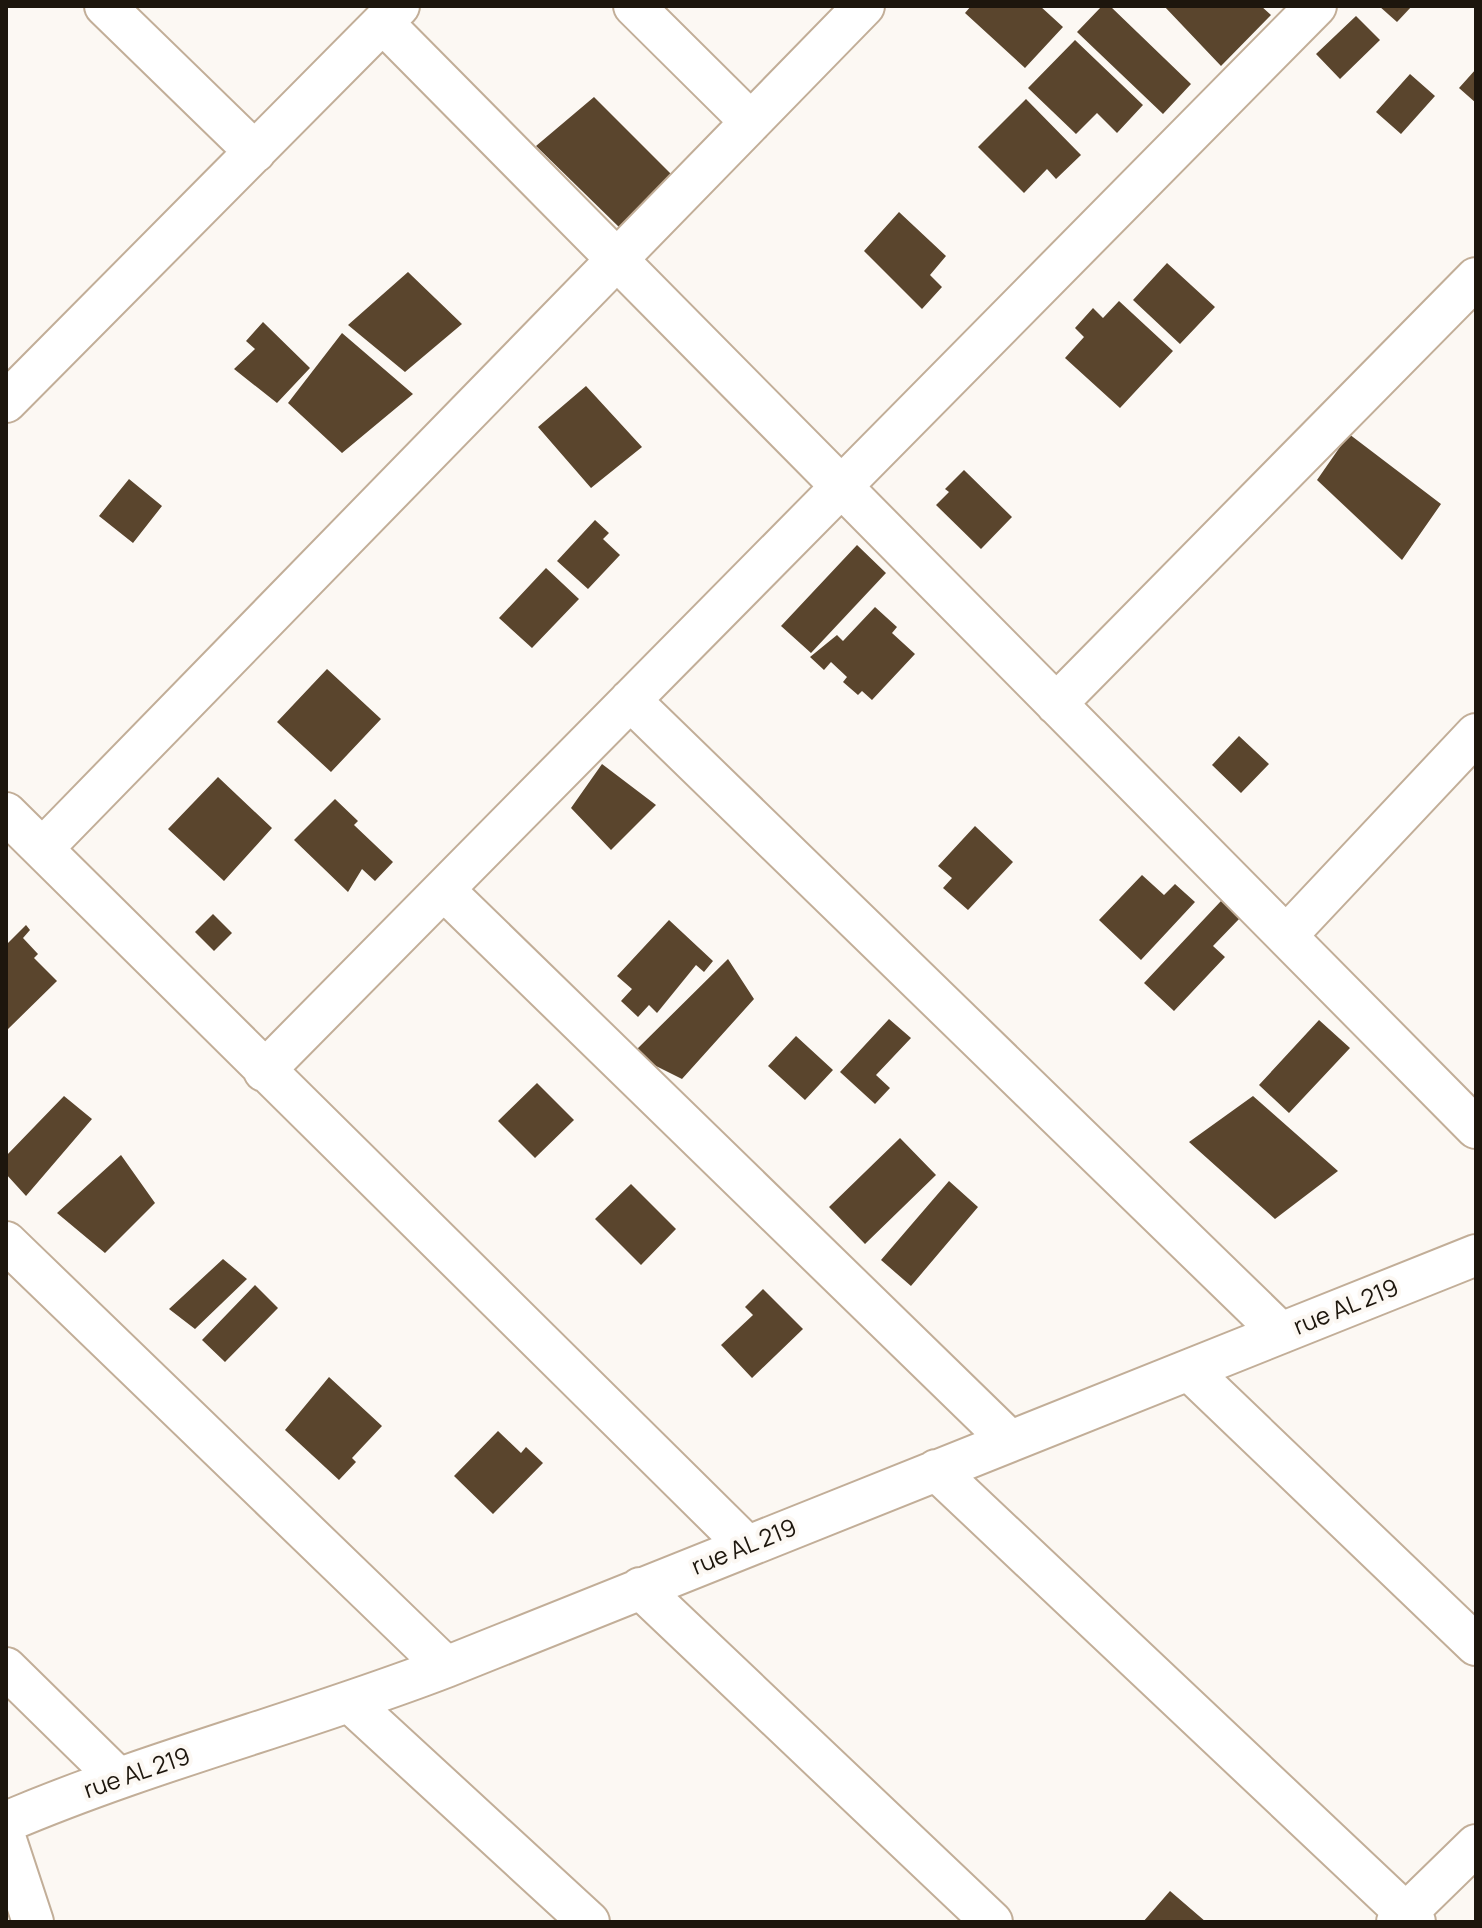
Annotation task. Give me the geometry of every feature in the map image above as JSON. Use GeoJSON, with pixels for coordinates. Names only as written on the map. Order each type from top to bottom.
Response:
{"type":"FeatureCollection","features":[{"type":"Feature","properties":{"kind":"street"},"geometry":{"type":"LineString","coordinates":[[105,6],[255,152]]}},
{"type":"Feature","properties":{"kind":"street"},"geometry":{"type":"LineString","coordinates":[[634,6],[751,122]]}},
{"type":"Feature","properties":{"kind":"street"},"geometry":{"type":"LineString","coordinates":[[43,848],[864,6]]}},
{"type":"Feature","properties":{"kind":"street"},"geometry":{"type":"LineString","coordinates":[[264,1071],[1316,6]]}},
{"type":"Feature","properties":{"kind":"street"},"geometry":{"type":"LineString","coordinates":[[8,395],[391,14],[617,260],[1476,1128]]}},
{"type":"Feature","properties":{"kind":"street"},"geometry":{"type":"LineString","coordinates":[[1056,704],[1476,278]]}},
{"type":"Feature","properties":{"kind":"street"},"geometry":{"type":"LineString","coordinates":[[630,700],[1281,1333]]}},
{"type":"Feature","properties":{"kind":"street"},"geometry":{"type":"LineString","coordinates":[[1286,936],[1476,734]]}},
{"type":"Feature","properties":{"kind":"street"},"geometry":{"type":"LineString","coordinates":[[6,813],[747,1546]]}},
{"type":"Feature","properties":{"kind":"street"},"geometry":{"type":"LineString","coordinates":[[444,890],[1010,1441]]}},
{"type":"Feature","properties":{"kind":"street"},"geometry":{"type":"LineString","coordinates":[[6,1242],[446,1667]]}},
{"type":"Feature","properties":{"kind":"street","name":"rue AL 219"},"geometry":{"type":"LineString","coordinates":[[6,1822],[118,1778],[352,1704],[1476,1255]]}},
{"type":"Feature","properties":{"kind":"street"},"geometry":{"type":"LineString","coordinates":[[1189,1370],[1476,1645]]}},
{"type":"Feature","properties":{"kind":"street"},"geometry":{"type":"LineString","coordinates":[[936,1470],[1406,1919],[1476,1845]]}},
{"type":"Feature","properties":{"kind":"street"},"geometry":{"type":"LineString","coordinates":[[640,1588],[992,1922]]}},
{"type":"Feature","properties":{"kind":"street"},"geometry":{"type":"LineString","coordinates":[[6,1668],[118,1778]]}},
{"type":"Feature","properties":{"kind":"street"},"geometry":{"type":"LineString","coordinates":[[352,1704],[589,1922]]}},
{"type":"Feature","properties":{"kind":"street"},"geometry":{"type":"LineString","coordinates":[[6,1840],[33,1922]]}},
{"type":"Feature","properties":{"kind":"building"},"geometry":{"type":"Polygon","coordinates":[[[971,6],[1040,6],[1063,27],[1025,68],[965,13],[971,6]]]}},
{"type":"Feature","properties":{"kind":"building"},"geometry":{"type":"Polygon","coordinates":[[[1102,6],[1110,6],[1191,84],[1163,114],[1077,32],[1102,6]]]}},
{"type":"Feature","properties":{"kind":"building"},"geometry":{"type":"Polygon","coordinates":[[[1164,6],[1261,6],[1271,15],[1221,66],[1164,6]]]}},
{"type":"Feature","properties":{"kind":"building"},"geometry":{"type":"Polygon","coordinates":[[[1379,6],[1412,6],[1397,22],[1379,6]]]}},
{"type":"Feature","properties":{"kind":"building"},"geometry":{"type":"Polygon","coordinates":[[[1356,16],[1380,40],[1340,79],[1316,54],[1356,16]]]}},
{"type":"Feature","properties":{"kind":"building"},"geometry":{"type":"Polygon","coordinates":[[[1075,40],[1143,105],[1117,133],[1097,113],[1076,134],[1028,88],[1075,40]]]}},
{"type":"Feature","properties":{"kind":"building"},"geometry":{"type":"Polygon","coordinates":[[[1476,69],[1476,103],[1459,88],[1476,69]]]}},
{"type":"Feature","properties":{"kind":"building"},"geometry":{"type":"Polygon","coordinates":[[[1410,74],[1435,96],[1401,134],[1376,112],[1410,74]]]}},
{"type":"Feature","properties":{"kind":"building"},"geometry":{"type":"Polygon","coordinates":[[[594,97],[676,179],[622,230],[536,146],[594,97]]]}},
{"type":"Feature","properties":{"kind":"building"},"geometry":{"type":"Polygon","coordinates":[[[1026,99],[1081,155],[1056,179],[1047,169],[1024,193],[978,147],[1026,99]]]}},
{"type":"Feature","properties":{"kind":"building"},"geometry":{"type":"Polygon","coordinates":[[[899,212],[946,256],[930,275],[942,287],[922,309],[864,251],[899,212]]]}},
{"type":"Feature","properties":{"kind":"building"},"geometry":{"type":"Polygon","coordinates":[[[1167,263],[1215,307],[1180,344],[1133,300],[1167,263]]]}},
{"type":"Feature","properties":{"kind":"building"},"geometry":{"type":"Polygon","coordinates":[[[408,272],[462,324],[405,372],[348,325],[408,272]]]}},
{"type":"Feature","properties":{"kind":"building"},"geometry":{"type":"Polygon","coordinates":[[[1119,301],[1173,351],[1120,408],[1065,358],[1084,337],[1075,328],[1093,308],[1103,318],[1119,301]]]}},
{"type":"Feature","properties":{"kind":"building"},"geometry":{"type":"Polygon","coordinates":[[[263,322],[310,368],[277,403],[234,369],[255,349],[246,341],[263,322]]]}},
{"type":"Feature","properties":{"kind":"building"},"geometry":{"type":"Polygon","coordinates":[[[342,333],[413,394],[342,453],[288,403],[342,333]]]}},
{"type":"Feature","properties":{"kind":"building"},"geometry":{"type":"Polygon","coordinates":[[[586,386],[642,447],[591,488],[538,427],[586,386]]]}},
{"type":"Feature","properties":{"kind":"building"},"geometry":{"type":"Polygon","coordinates":[[[1349,434],[1441,504],[1402,560],[1317,480],[1349,434]]]}},
{"type":"Feature","properties":{"kind":"building"},"geometry":{"type":"Polygon","coordinates":[[[964,470],[1012,517],[981,549],[936,505],[949,492],[945,489],[964,470]]]}},
{"type":"Feature","properties":{"kind":"building"},"geometry":{"type":"Polygon","coordinates":[[[129,479],[162,506],[133,543],[99,516],[129,479]]]}},
{"type":"Feature","properties":{"kind":"building"},"geometry":{"type":"Polygon","coordinates":[[[595,520],[609,533],[603,539],[620,555],[588,589],[557,561],[595,520]]]}},
{"type":"Feature","properties":{"kind":"building"},"geometry":{"type":"Polygon","coordinates":[[[857,545],[886,573],[811,653],[781,626],[857,545]]]}},
{"type":"Feature","properties":{"kind":"building"},"geometry":{"type":"Polygon","coordinates":[[[546,568],[579,599],[532,648],[499,618],[546,568]]]}},
{"type":"Feature","properties":{"kind":"building"},"geometry":{"type":"Polygon","coordinates":[[[875,607],[897,627],[892,633],[915,654],[872,700],[862,691],[858,695],[843,682],[847,677],[831,662],[824,670],[810,657],[837,635],[843,641],[875,607]]]}},
{"type":"Feature","properties":{"kind":"building"},"geometry":{"type":"Polygon","coordinates":[[[327,669],[381,719],[331,772],[277,722],[327,669]]]}},
{"type":"Feature","properties":{"kind":"building"},"geometry":{"type":"Polygon","coordinates":[[[1239,736],[1269,764],[1241,793],[1212,765],[1239,736]]]}},
{"type":"Feature","properties":{"kind":"building"},"geometry":{"type":"Polygon","coordinates":[[[602,764],[656,805],[611,850],[571,808],[602,764]]]}},
{"type":"Feature","properties":{"kind":"building"},"geometry":{"type":"Polygon","coordinates":[[[218,777],[272,828],[224,881],[168,829],[218,777]]]}},
{"type":"Feature","properties":{"kind":"building"},"geometry":{"type":"Polygon","coordinates":[[[335,799],[358,821],[354,825],[393,862],[375,881],[362,869],[348,892],[294,840],[335,799]]]}},
{"type":"Feature","properties":{"kind":"building"},"geometry":{"type":"Polygon","coordinates":[[[975,826],[1013,862],[968,910],[943,888],[952,878],[938,866],[975,826]]]}},
{"type":"Feature","properties":{"kind":"building"},"geometry":{"type":"Polygon","coordinates":[[[1142,875],[1164,895],[1175,884],[1195,902],[1141,960],[1099,920],[1142,875]]]}},
{"type":"Feature","properties":{"kind":"building"},"geometry":{"type":"Polygon","coordinates":[[[1221,901],[1240,918],[1213,946],[1225,957],[1174,1011],[1144,983],[1221,901]]]}},
{"type":"Feature","properties":{"kind":"building"},"geometry":{"type":"Polygon","coordinates":[[[213,914],[232,933],[214,951],[195,932],[213,914]]]}},
{"type":"Feature","properties":{"kind":"building"},"geometry":{"type":"Polygon","coordinates":[[[669,920],[713,961],[704,972],[696,965],[657,1013],[649,1005],[638,1017],[621,1001],[632,989],[617,976],[669,920]]]}},
{"type":"Feature","properties":{"kind":"building"},"geometry":{"type":"Polygon","coordinates":[[[26,925],[30,930],[23,938],[38,954],[34,958],[57,981],[6,1031],[6,945],[26,925]]]}},
{"type":"Feature","properties":{"kind":"building"},"geometry":{"type":"Polygon","coordinates":[[[728,959],[754,999],[682,1079],[632,1054],[728,959]]]}},
{"type":"Feature","properties":{"kind":"building"},"geometry":{"type":"Polygon","coordinates":[[[889,1019],[911,1038],[876,1075],[890,1088],[875,1104],[840,1072],[889,1019]]]}},
{"type":"Feature","properties":{"kind":"building"},"geometry":{"type":"Polygon","coordinates":[[[1319,1020],[1350,1048],[1289,1113],[1259,1085],[1319,1020]]]}},
{"type":"Feature","properties":{"kind":"building"},"geometry":{"type":"Polygon","coordinates":[[[796,1036],[833,1070],[805,1100],[768,1066],[796,1036]]]}},
{"type":"Feature","properties":{"kind":"building"},"geometry":{"type":"Polygon","coordinates":[[[537,1083],[574,1120],[535,1158],[498,1121],[537,1083]]]}},
{"type":"Feature","properties":{"kind":"building"},"geometry":{"type":"Polygon","coordinates":[[[64,1096],[92,1119],[26,1196],[6,1174],[6,1156],[64,1096]]]}},
{"type":"Feature","properties":{"kind":"building"},"geometry":{"type":"Polygon","coordinates":[[[1253,1096],[1338,1171],[1275,1219],[1189,1142],[1253,1096]]]}},
{"type":"Feature","properties":{"kind":"building"},"geometry":{"type":"Polygon","coordinates":[[[900,1138],[936,1175],[865,1244],[829,1207],[900,1138]]]}},
{"type":"Feature","properties":{"kind":"building"},"geometry":{"type":"Polygon","coordinates":[[[121,1155],[155,1203],[105,1253],[57,1213],[121,1155]]]}},
{"type":"Feature","properties":{"kind":"building"},"geometry":{"type":"Polygon","coordinates":[[[949,1181],[978,1207],[911,1286],[881,1260],[949,1181]]]}},
{"type":"Feature","properties":{"kind":"building"},"geometry":{"type":"Polygon","coordinates":[[[631,1184],[676,1229],[641,1265],[595,1219],[631,1184]]]}},
{"type":"Feature","properties":{"kind":"building"},"geometry":{"type":"Polygon","coordinates":[[[223,1259],[247,1279],[195,1329],[169,1309],[223,1259]]]}},
{"type":"Feature","properties":{"kind":"building"},"geometry":{"type":"Polygon","coordinates":[[[255,1285],[278,1308],[225,1362],[202,1340],[255,1285]]]}},
{"type":"Feature","properties":{"kind":"building"},"geometry":{"type":"Polygon","coordinates":[[[763,1289],[803,1329],[752,1378],[721,1345],[753,1315],[745,1307],[763,1289]]]}},
{"type":"Feature","properties":{"kind":"building"},"geometry":{"type":"Polygon","coordinates":[[[329,1377],[382,1426],[352,1458],[356,1462],[339,1480],[285,1430],[329,1377]]]}},
{"type":"Feature","properties":{"kind":"building"},"geometry":{"type":"Polygon","coordinates":[[[498,1431],[521,1453],[526,1447],[543,1463],[493,1514],[454,1476],[498,1431]]]}},
{"type":"Feature","properties":{"kind":"building"},"geometry":{"type":"Polygon","coordinates":[[[1170,1891],[1206,1922],[1143,1922],[1170,1891]]]}}]}
